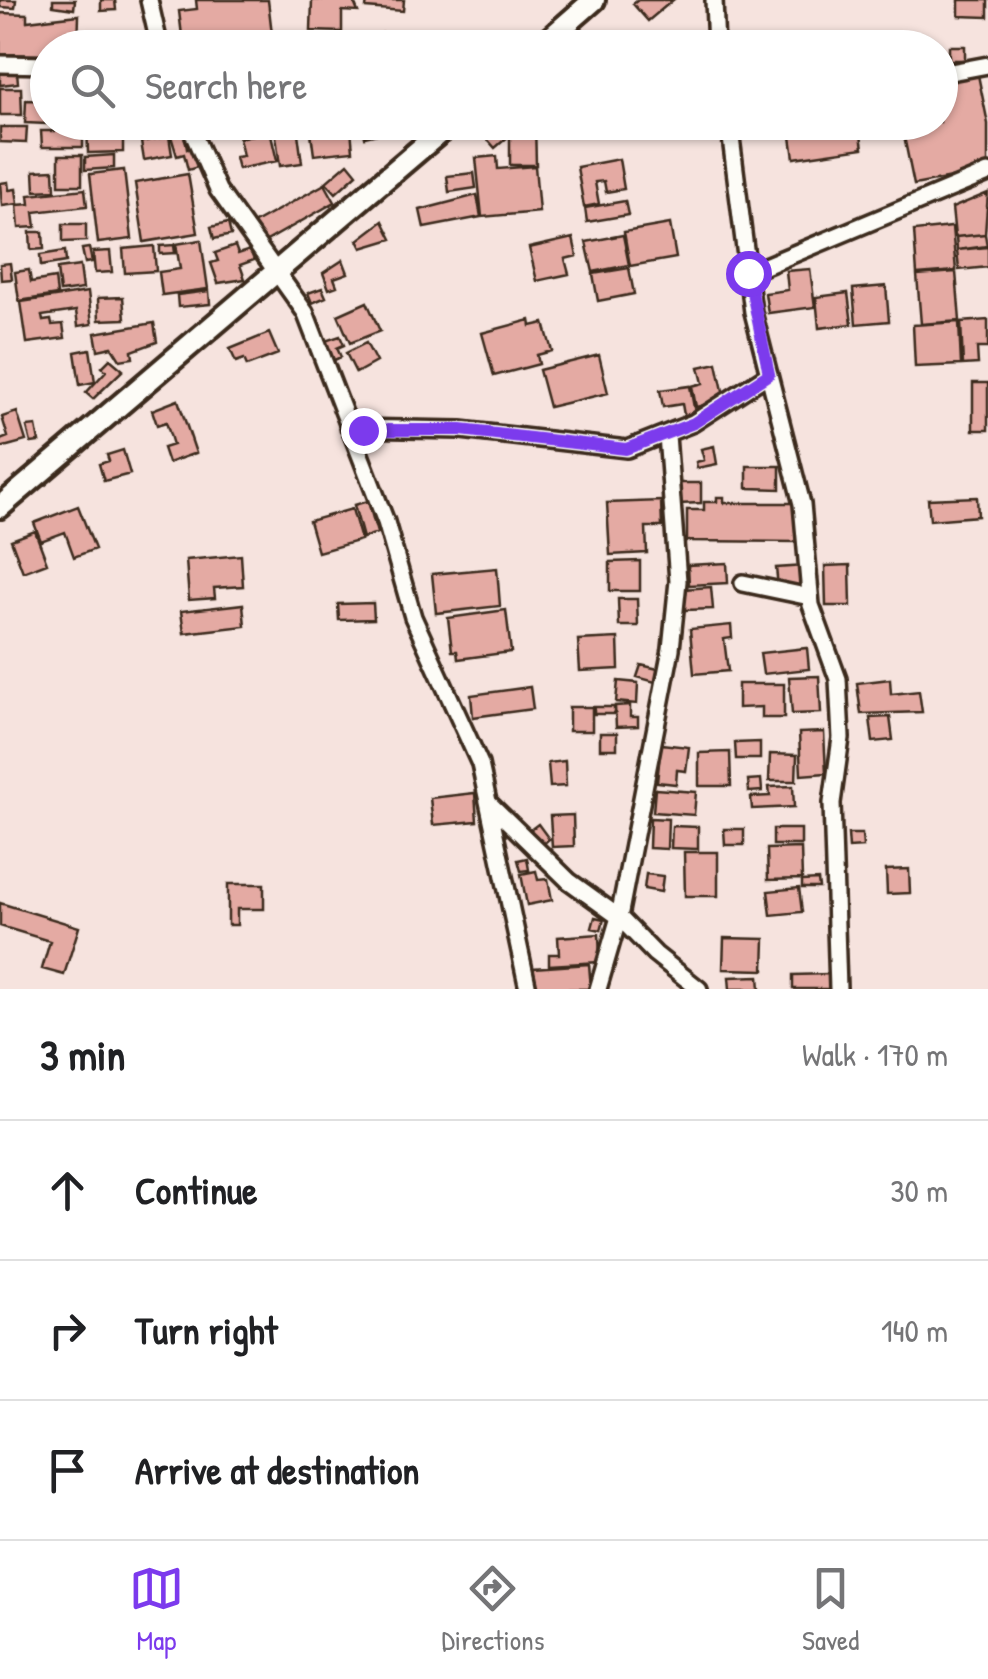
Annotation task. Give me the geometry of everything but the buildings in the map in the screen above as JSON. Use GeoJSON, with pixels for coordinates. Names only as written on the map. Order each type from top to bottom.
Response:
{"type":"FeatureCollection","features":[{"type":"Feature","properties":{"kind":"street"},"geometry":{"type":"LineString","coordinates":[[149,0],[156,30]]}},
{"type":"Feature","properties":{"kind":"street"},"geometry":{"type":"LineString","coordinates":[[560,30],[594,0]]}},
{"type":"Feature","properties":{"kind":"street"},"geometry":{"type":"LineString","coordinates":[[714,0],[715,30]]}},
{"type":"Feature","properties":{"kind":"street"},"geometry":{"type":"LineString","coordinates":[[0,64],[30,65]]}},
{"type":"Feature","properties":{"kind":"street"},"geometry":{"type":"LineString","coordinates":[[958,70],[988,64]]}},
{"type":"Feature","properties":{"kind":"street"},"geometry":{"type":"LineString","coordinates":[[196,140],[218,190],[305,312],[386,522],[413,617],[480,764],[528,989]]}},
{"type":"Feature","properties":{"kind":"street"},"geometry":{"type":"LineString","coordinates":[[0,508],[431,140]]}},
{"type":"Feature","properties":{"kind":"street"},"geometry":{"type":"LineString","coordinates":[[731,140],[748,273],[802,504],[810,598],[838,679],[840,738],[832,803],[838,989]]}},
{"type":"Feature","properties":{"kind":"street"},"geometry":{"type":"LineString","coordinates":[[748,273],[988,173]]}},
{"type":"Feature","properties":{"kind":"street"},"geometry":{"type":"LineString","coordinates":[[348,428],[461,430],[626,449],[666,436],[769,374]]}},
{"type":"Feature","properties":{"kind":"street"},"geometry":{"type":"LineString","coordinates":[[598,989],[619,916],[673,632],[678,581],[666,436]]}},
{"type":"Feature","properties":{"kind":"street"},"geometry":{"type":"LineString","coordinates":[[743,583],[810,598]]}},
{"type":"Feature","properties":{"kind":"street"},"geometry":{"type":"LineString","coordinates":[[490,804],[569,881],[619,916],[655,954],[700,989]]}},
{"type":"Feature","properties":{"kind":"route"},"geometry":{"type":"LineString","coordinates":[[363,430],[461,430],[626,449],[666,436],[694,423],[769,374],[753,312],[748,273]]}}]}
